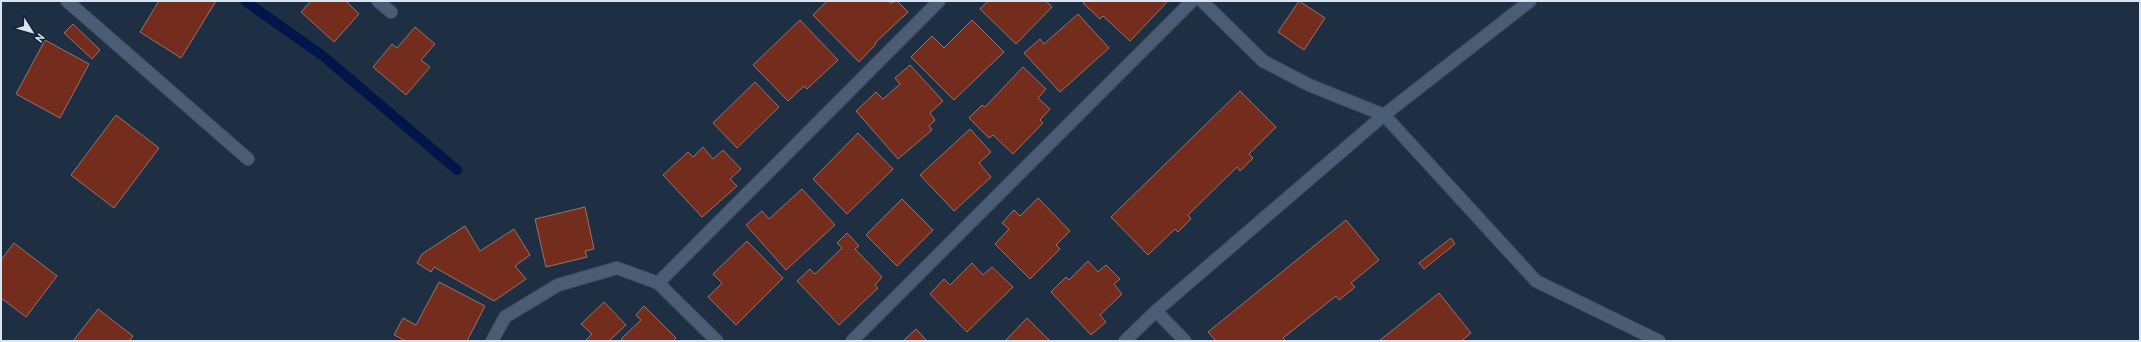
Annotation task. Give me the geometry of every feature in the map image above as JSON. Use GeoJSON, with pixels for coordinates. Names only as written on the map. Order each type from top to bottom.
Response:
{"type":"FeatureCollection","features":[{"type":"Feature","properties":{"kind":"street"},"geometry":{"type":"LineString","coordinates":[[67,1],[248,160]]}},
{"type":"Feature","properties":{"kind":"street"},"geometry":{"type":"LineString","coordinates":[[378,1],[391,12]]}},
{"type":"Feature","properties":{"kind":"street"},"geometry":{"type":"LineString","coordinates":[[658,283],[939,1]]}},
{"type":"Feature","properties":{"kind":"street"},"geometry":{"type":"LineString","coordinates":[[852,341],[1192,1]]}},
{"type":"Feature","properties":{"kind":"street"},"geometry":{"type":"LineString","coordinates":[[1202,1],[1263,61],[1309,84],[1384,115],[1536,282],[1659,341]]}},
{"type":"Feature","properties":{"kind":"street"},"geometry":{"type":"LineString","coordinates":[[1125,341],[1156,311],[1384,115],[1530,1]]}},
{"type":"Feature","properties":{"kind":"street"},"geometry":{"type":"LineString","coordinates":[[492,341],[505,317],[558,285],[617,268],[658,283],[716,341]]}},
{"type":"Feature","properties":{"kind":"street"},"geometry":{"type":"LineString","coordinates":[[1156,311],[1185,341]]}},
{"type":"Feature","properties":{"kind":"building"},"geometry":{"type":"Polygon","coordinates":[[[159,1],[216,1],[181,58],[140,32],[159,1]]]}},
{"type":"Feature","properties":{"kind":"building"},"geometry":{"type":"Polygon","coordinates":[[[311,1],[346,1],[359,14],[334,42],[301,12],[311,1]]]}},
{"type":"Feature","properties":{"kind":"building"},"geometry":{"type":"Polygon","coordinates":[[[827,1],[889,1],[890,3],[897,1],[908,12],[875,43],[876,44],[859,62],[813,15],[827,1]]]}},
{"type":"Feature","properties":{"kind":"building"},"geometry":{"type":"Polygon","coordinates":[[[988,1],[1046,1],[1052,7],[1016,44],[980,9],[988,1]]]}},
{"type":"Feature","properties":{"kind":"building"},"geometry":{"type":"Polygon","coordinates":[[[1085,1],[1168,1],[1130,41],[1103,16],[1100,19],[1083,3],[1085,1]]]}},
{"type":"Feature","properties":{"kind":"building"},"geometry":{"type":"Polygon","coordinates":[[[1299,1],[1325,18],[1304,50],[1278,32],[1299,1]]]}},
{"type":"Feature","properties":{"kind":"building"},"geometry":{"type":"Polygon","coordinates":[[[1078,14],[1109,48],[1060,92],[1024,53],[1040,39],[1044,44],[1078,14]]]}},
{"type":"Feature","properties":{"kind":"building"},"geometry":{"type":"Polygon","coordinates":[[[800,20],[838,60],[807,89],[804,86],[788,101],[753,65],[800,20]]]}},
{"type":"Feature","properties":{"kind":"building"},"geometry":{"type":"Polygon","coordinates":[[[972,20],[1004,52],[954,100],[911,57],[932,36],[944,48],[972,20]]]}},
{"type":"Feature","properties":{"kind":"building"},"geometry":{"type":"Polygon","coordinates":[[[73,24],[100,50],[92,59],[64,33],[73,24]]]}},
{"type":"Feature","properties":{"kind":"building"},"geometry":{"type":"Polygon","coordinates":[[[415,27],[435,44],[421,60],[430,67],[406,95],[373,67],[392,44],[397,48],[415,27]]]}},
{"type":"Feature","properties":{"kind":"building"},"geometry":{"type":"Polygon","coordinates":[[[45,40],[89,64],[60,118],[16,94],[45,40]]]}},
{"type":"Feature","properties":{"kind":"building"},"geometry":{"type":"Polygon","coordinates":[[[910,65],[943,101],[930,113],[935,120],[929,126],[932,130],[898,159],[856,111],[876,92],[883,99],[900,84],[895,78],[910,65]]]}},
{"type":"Feature","properties":{"kind":"building"},"geometry":{"type":"Polygon","coordinates":[[[1023,67],[1046,89],[1038,98],[1050,109],[1040,120],[1043,123],[1013,154],[993,135],[989,138],[969,118],[982,105],[985,107],[1023,67]]]}},
{"type":"Feature","properties":{"kind":"building"},"geometry":{"type":"Polygon","coordinates":[[[755,82],[779,107],[737,148],[713,123],[755,82]]]}},
{"type":"Feature","properties":{"kind":"building"},"geometry":{"type":"Polygon","coordinates":[[[1240,91],[1276,127],[1249,154],[1253,158],[1240,171],[1237,167],[1188,215],[1191,219],[1178,232],[1175,229],[1148,255],[1111,217],[1240,91]]]}},
{"type":"Feature","properties":{"kind":"building"},"geometry":{"type":"Polygon","coordinates":[[[116,115],[159,148],[114,208],[71,175],[116,115]]]}},
{"type":"Feature","properties":{"kind":"building"},"geometry":{"type":"Polygon","coordinates":[[[970,129],[991,152],[979,163],[991,177],[954,211],[920,175],[970,129]]]}},
{"type":"Feature","properties":{"kind":"building"},"geometry":{"type":"Polygon","coordinates":[[[858,133],[893,169],[847,214],[813,179],[858,133]]]}},
{"type":"Feature","properties":{"kind":"building"},"geometry":{"type":"Polygon","coordinates":[[[703,147],[713,159],[723,150],[741,169],[730,179],[737,186],[702,217],[663,175],[688,152],[693,157],[703,147]]]}},
{"type":"Feature","properties":{"kind":"building"},"geometry":{"type":"Polygon","coordinates":[[[802,189],[835,225],[786,270],[746,225],[762,211],[769,219],[802,189]]]}},
{"type":"Feature","properties":{"kind":"building"},"geometry":{"type":"Polygon","coordinates":[[[1038,198],[1070,231],[1056,245],[1060,249],[1030,279],[995,244],[1009,229],[1002,223],[1014,210],[1020,216],[1038,198]]]}},
{"type":"Feature","properties":{"kind":"building"},"geometry":{"type":"Polygon","coordinates":[[[902,199],[933,230],[897,266],[866,235],[902,199]]]}},
{"type":"Feature","properties":{"kind":"building"},"geometry":{"type":"Polygon","coordinates":[[[585,207],[594,249],[585,251],[587,257],[546,267],[535,219],[585,207]]]}},
{"type":"Feature","properties":{"kind":"building"},"geometry":{"type":"Polygon","coordinates":[[[1346,220],[1379,260],[1351,283],[1355,287],[1339,300],[1336,296],[1283,338],[1286,341],[1216,341],[1208,332],[1346,220]]]}},
{"type":"Feature","properties":{"kind":"building"},"geometry":{"type":"Polygon","coordinates":[[[465,226],[480,251],[514,229],[530,255],[515,266],[526,279],[494,301],[434,267],[431,272],[417,263],[422,254],[465,226]]]}},
{"type":"Feature","properties":{"kind":"building"},"geometry":{"type":"Polygon","coordinates":[[[847,233],[859,246],[855,249],[882,277],[875,285],[878,288],[839,325],[797,281],[810,269],[815,274],[842,248],[837,243],[847,233]]]}},
{"type":"Feature","properties":{"kind":"building"},"geometry":{"type":"Polygon","coordinates":[[[1451,238],[1455,244],[1424,269],[1419,263],[1451,238]]]}},
{"type":"Feature","properties":{"kind":"building"},"geometry":{"type":"Polygon","coordinates":[[[747,241],[783,278],[736,325],[708,297],[722,283],[713,274],[747,241]]]}},
{"type":"Feature","properties":{"kind":"building"},"geometry":{"type":"Polygon","coordinates":[[[14,243],[57,276],[26,317],[1,298],[1,260],[14,243]]]}},
{"type":"Feature","properties":{"kind":"building"},"geometry":{"type":"Polygon","coordinates":[[[1088,261],[1098,272],[1106,265],[1120,279],[1114,284],[1122,294],[1100,315],[1106,322],[1091,335],[1051,292],[1066,277],[1069,280],[1088,261]]]}},
{"type":"Feature","properties":{"kind":"building"},"geometry":{"type":"Polygon","coordinates":[[[972,263],[983,275],[992,267],[1013,287],[967,332],[930,294],[944,279],[950,285],[972,263]]]}},
{"type":"Feature","properties":{"kind":"building"},"geometry":{"type":"Polygon","coordinates":[[[439,282],[485,306],[467,341],[406,341],[394,335],[403,318],[416,325],[439,282]]]}},
{"type":"Feature","properties":{"kind":"building"},"geometry":{"type":"Polygon","coordinates":[[[1439,293],[1471,333],[1461,341],[1379,341],[1439,293]]]}},
{"type":"Feature","properties":{"kind":"building"},"geometry":{"type":"Polygon","coordinates":[[[604,302],[626,325],[609,341],[585,341],[592,334],[581,324],[604,302]]]}},
{"type":"Feature","properties":{"kind":"building"},"geometry":{"type":"Polygon","coordinates":[[[644,306],[676,338],[673,341],[624,341],[621,339],[641,320],[636,315],[644,306]]]}},
{"type":"Feature","properties":{"kind":"building"},"geometry":{"type":"Polygon","coordinates":[[[98,309],[133,336],[129,341],[73,341],[98,309]]]}},
{"type":"Feature","properties":{"kind":"building"},"geometry":{"type":"Polygon","coordinates":[[[1027,318],[1050,341],[1005,341],[1027,318]]]}},
{"type":"Feature","properties":{"kind":"building"},"geometry":{"type":"Polygon","coordinates":[[[916,329],[927,341],[903,341],[916,329]]]}},
{"type":"Feature","properties":{"kind":"waterway"},"geometry":{"type":"LineString","coordinates":[[245,1],[323,56],[457,170]]}}]}
